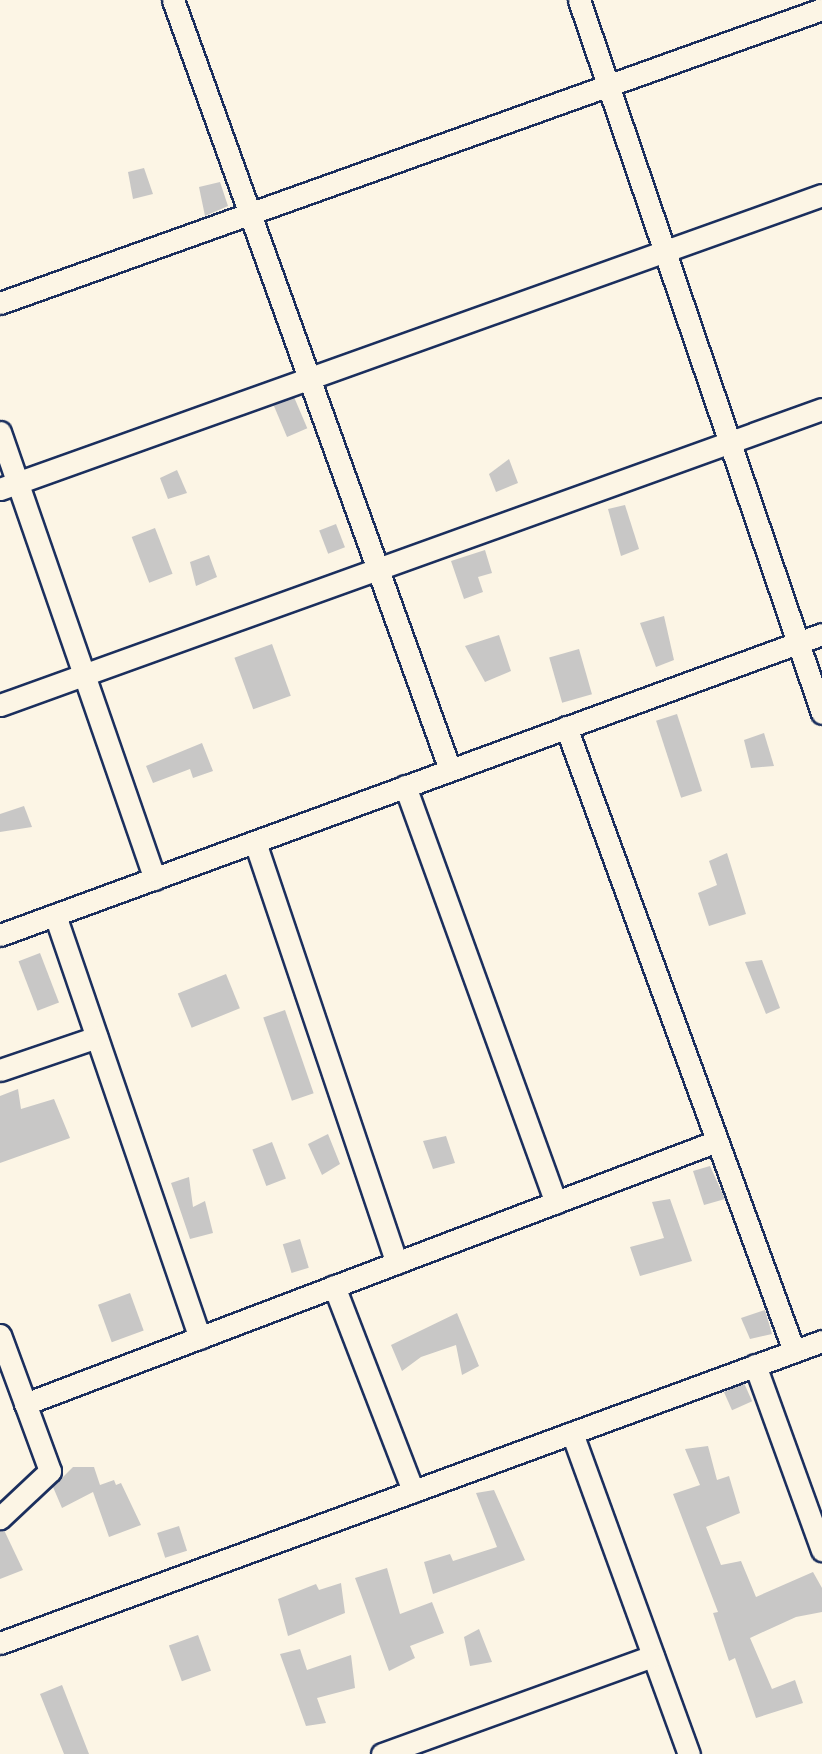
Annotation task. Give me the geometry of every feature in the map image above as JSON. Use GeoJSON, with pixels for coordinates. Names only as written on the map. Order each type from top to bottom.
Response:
{"type":"FeatureCollection","features":[{"type":"Feature","properties":{"kind":"street"},"geometry":{"type":"LineString","coordinates":[[173,0],[450,770]]}},
{"type":"Feature","properties":{"kind":"street"},"geometry":{"type":"LineString","coordinates":[[579,0],[822,713]]}},
{"type":"Feature","properties":{"kind":"street"},"geometry":{"type":"LineString","coordinates":[[0,303],[822,9]]}},
{"type":"Feature","properties":{"kind":"street"},"geometry":{"type":"LineString","coordinates":[[9,486],[822,195]]}},
{"type":"Feature","properties":{"kind":"street"},"geometry":{"type":"LineString","coordinates":[[0,705],[822,409]]}},
{"type":"Feature","properties":{"kind":"street"},"geometry":{"type":"LineString","coordinates":[[0,432],[9,486],[84,674],[155,879]]}},
{"type":"Feature","properties":{"kind":"street"},"geometry":{"type":"LineString","coordinates":[[0,936],[822,634]]}},
{"type":"Feature","properties":{"kind":"street"},"geometry":{"type":"LineString","coordinates":[[566,727],[794,1351]]}},
{"type":"Feature","properties":{"kind":"street"},"geometry":{"type":"LineString","coordinates":[[405,786],[556,1202]]}},
{"type":"Feature","properties":{"kind":"street"},"geometry":{"type":"LineString","coordinates":[[255,842],[397,1263]]}},
{"type":"Feature","properties":{"kind":"street"},"geometry":{"type":"LineString","coordinates":[[55,915],[200,1338]]}},
{"type":"Feature","properties":{"kind":"street"},"geometry":{"type":"LineString","coordinates":[[0,1070],[97,1037]]}},
{"type":"Feature","properties":{"kind":"street"},"geometry":{"type":"LineString","coordinates":[[25,1404],[717,1141]]}},
{"type":"Feature","properties":{"kind":"street"},"geometry":{"type":"LineString","coordinates":[[334,1286],[413,1491]]}},
{"type":"Feature","properties":{"kind":"street"},"geometry":{"type":"LineString","coordinates":[[0,1335],[50,1471],[0,1518]]}},
{"type":"Feature","properties":{"kind":"street"},"geometry":{"type":"LineString","coordinates":[[0,1643],[822,1341]]}},
{"type":"Feature","properties":{"kind":"street"},"geometry":{"type":"LineString","coordinates":[[755,1365],[822,1550]]}},
{"type":"Feature","properties":{"kind":"street"},"geometry":{"type":"LineString","coordinates":[[572,1433],[689,1754]]}},
{"type":"Feature","properties":{"kind":"street"},"geometry":{"type":"LineString","coordinates":[[382,1754],[653,1656]]}},
{"type":"Feature","properties":{"kind":"building"},"geometry":{"type":"Polygon","coordinates":[[[144,168],[153,194],[133,199],[128,172],[144,168]]]}},
{"type":"Feature","properties":{"kind":"building"},"geometry":{"type":"Polygon","coordinates":[[[220,182],[228,206],[205,216],[199,187],[220,182]]]}},
{"type":"Feature","properties":{"kind":"building"},"geometry":{"type":"Polygon","coordinates":[[[294,397],[307,428],[287,437],[274,406],[294,397]]]}},
{"type":"Feature","properties":{"kind":"building"},"geometry":{"type":"Polygon","coordinates":[[[509,459],[518,483],[496,492],[489,474],[509,459]]]}},
{"type":"Feature","properties":{"kind":"building"},"geometry":{"type":"Polygon","coordinates":[[[177,470],[187,493],[168,499],[160,478],[177,470]]]}},
{"type":"Feature","properties":{"kind":"building"},"geometry":{"type":"Polygon","coordinates":[[[625,505],[639,549],[621,556],[608,509],[625,505]]]}},
{"type":"Feature","properties":{"kind":"building"},"geometry":{"type":"Polygon","coordinates":[[[336,524],[345,547],[328,554],[319,530],[336,524]]]}},
{"type":"Feature","properties":{"kind":"building"},"geometry":{"type":"Polygon","coordinates":[[[155,528],[173,574],[149,583],[132,537],[155,528]]]}},
{"type":"Feature","properties":{"kind":"building"},"geometry":{"type":"Polygon","coordinates":[[[485,550],[492,573],[478,577],[483,592],[464,599],[451,561],[485,550]]]}},
{"type":"Feature","properties":{"kind":"building"},"geometry":{"type":"Polygon","coordinates":[[[209,555],[217,577],[196,586],[190,562],[209,555]]]}},
{"type":"Feature","properties":{"kind":"building"},"geometry":{"type":"Polygon","coordinates":[[[664,616],[674,660],[656,667],[640,623],[664,616]]]}},
{"type":"Feature","properties":{"kind":"building"},"geometry":{"type":"Polygon","coordinates":[[[499,635],[511,671],[485,682],[465,646],[499,635]]]}},
{"type":"Feature","properties":{"kind":"building"},"geometry":{"type":"Polygon","coordinates":[[[272,644],[291,696],[253,709],[234,658],[272,644]]]}},
{"type":"Feature","properties":{"kind":"building"},"geometry":{"type":"Polygon","coordinates":[[[579,649],[592,694],[562,703],[549,658],[579,649]]]}},
{"type":"Feature","properties":{"kind":"building"},"geometry":{"type":"Polygon","coordinates":[[[677,714],[702,791],[681,798],[656,721],[677,714]]]}},
{"type":"Feature","properties":{"kind":"building"},"geometry":{"type":"Polygon","coordinates":[[[764,733],[774,766],[751,768],[744,740],[764,733]]]}},
{"type":"Feature","properties":{"kind":"building"},"geometry":{"type":"Polygon","coordinates":[[[202,743],[213,771],[193,778],[190,769],[153,783],[146,766],[202,743]]]}},
{"type":"Feature","properties":{"kind":"building"},"geometry":{"type":"Polygon","coordinates":[[[24,806],[32,827],[0,832],[0,814],[24,806]]]}},
{"type":"Feature","properties":{"kind":"building"},"geometry":{"type":"Polygon","coordinates":[[[727,853],[746,914],[709,926],[698,893],[717,885],[709,861],[727,853]]]}},
{"type":"Feature","properties":{"kind":"building"},"geometry":{"type":"Polygon","coordinates":[[[40,953],[59,1002],[38,1011],[19,961],[40,953]]]}},
{"type":"Feature","properties":{"kind":"building"},"geometry":{"type":"Polygon","coordinates":[[[762,960],[780,1008],[766,1014],[745,962],[762,960]]]}},
{"type":"Feature","properties":{"kind":"building"},"geometry":{"type":"Polygon","coordinates":[[[226,974],[240,1008],[192,1028],[178,993],[226,974]]]}},
{"type":"Feature","properties":{"kind":"building"},"geometry":{"type":"Polygon","coordinates":[[[285,1010],[314,1093],[292,1101],[263,1017],[285,1010]]]}},
{"type":"Feature","properties":{"kind":"building"},"geometry":{"type":"Polygon","coordinates":[[[18,1089],[21,1109],[54,1099],[70,1138],[0,1163],[0,1096],[18,1089]]]}},
{"type":"Feature","properties":{"kind":"building"},"geometry":{"type":"Polygon","coordinates":[[[328,1134],[340,1164],[322,1175],[308,1144],[328,1134]]]}},
{"type":"Feature","properties":{"kind":"building"},"geometry":{"type":"Polygon","coordinates":[[[446,1136],[455,1163],[433,1169],[423,1141],[446,1136]]]}},
{"type":"Feature","properties":{"kind":"building"},"geometry":{"type":"Polygon","coordinates":[[[272,1142],[286,1178],[266,1186],[252,1150],[272,1142]]]}},
{"type":"Feature","properties":{"kind":"building"},"geometry":{"type":"Polygon","coordinates":[[[710,1166],[725,1199],[704,1205],[693,1171],[710,1166]]]}},
{"type":"Feature","properties":{"kind":"building"},"geometry":{"type":"Polygon","coordinates":[[[189,1177],[193,1207],[205,1201],[213,1233],[190,1239],[171,1183],[189,1177]]]}},
{"type":"Feature","properties":{"kind":"building"},"geometry":{"type":"Polygon","coordinates":[[[670,1199],[692,1261],[640,1276],[630,1247],[664,1238],[652,1202],[670,1199]]]}},
{"type":"Feature","properties":{"kind":"building"},"geometry":{"type":"Polygon","coordinates":[[[300,1239],[309,1268],[292,1273],[283,1244],[300,1239]]]}},
{"type":"Feature","properties":{"kind":"building"},"geometry":{"type":"Polygon","coordinates":[[[130,1293],[144,1331],[112,1342],[98,1305],[130,1293]]]}},
{"type":"Feature","properties":{"kind":"building"},"geometry":{"type":"Polygon","coordinates":[[[765,1310],[772,1334],[750,1339],[741,1318],[765,1310]]]}},
{"type":"Feature","properties":{"kind":"building"},"geometry":{"type":"Polygon","coordinates":[[[457,1313],[479,1366],[462,1375],[456,1345],[421,1357],[402,1371],[391,1345],[457,1313]]]}},
{"type":"Feature","properties":{"kind":"building"},"geometry":{"type":"Polygon","coordinates":[[[744,1383],[752,1401],[732,1410],[724,1392],[744,1383]]]}},
{"type":"Feature","properties":{"kind":"building"},"geometry":{"type":"Polygon","coordinates":[[[708,1446],[717,1480],[729,1476],[740,1513],[706,1527],[721,1565],[741,1561],[756,1597],[813,1572],[822,1588],[822,1612],[796,1617],[750,1638],[772,1689],[795,1680],[803,1703],[756,1718],[735,1658],[729,1661],[713,1613],[718,1612],[673,1494],[700,1485],[685,1449],[708,1446]]]}},
{"type":"Feature","properties":{"kind":"building"},"geometry":{"type":"Polygon","coordinates":[[[73,1467],[94,1467],[100,1485],[114,1480],[116,1485],[121,1483],[141,1525],[109,1537],[93,1492],[62,1508],[53,1487],[73,1467]]]}},
{"type":"Feature","properties":{"kind":"building"},"geometry":{"type":"Polygon","coordinates":[[[494,1490],[525,1560],[433,1594],[424,1562],[450,1554],[453,1561],[497,1547],[476,1493],[494,1490]]]}},
{"type":"Feature","properties":{"kind":"building"},"geometry":{"type":"Polygon","coordinates":[[[179,1526],[187,1551],[165,1558],[157,1533],[179,1526]]]}},
{"type":"Feature","properties":{"kind":"building"},"geometry":{"type":"Polygon","coordinates":[[[0,1530],[4,1530],[23,1570],[0,1579],[0,1530]]]}},
{"type":"Feature","properties":{"kind":"building"},"geometry":{"type":"Polygon","coordinates":[[[387,1568],[400,1614],[432,1602],[444,1633],[410,1646],[415,1658],[389,1671],[355,1578],[387,1568]]]}},
{"type":"Feature","properties":{"kind":"building"},"geometry":{"type":"Polygon","coordinates":[[[341,1583],[345,1613],[288,1636],[278,1599],[316,1584],[319,1590],[341,1583]]]}},
{"type":"Feature","properties":{"kind":"building"},"geometry":{"type":"Polygon","coordinates":[[[479,1629],[492,1662],[470,1666],[464,1637],[479,1629]]]}},
{"type":"Feature","properties":{"kind":"building"},"geometry":{"type":"Polygon","coordinates":[[[198,1635],[211,1671],[182,1681],[169,1646],[198,1635]]]}},
{"type":"Feature","properties":{"kind":"building"},"geometry":{"type":"Polygon","coordinates":[[[300,1649],[307,1670],[351,1655],[355,1688],[317,1698],[326,1723],[306,1726],[280,1654],[300,1649]]]}},
{"type":"Feature","properties":{"kind":"building"},"geometry":{"type":"Polygon","coordinates":[[[62,1685],[89,1754],[64,1754],[40,1694],[62,1685]]]}}]}
